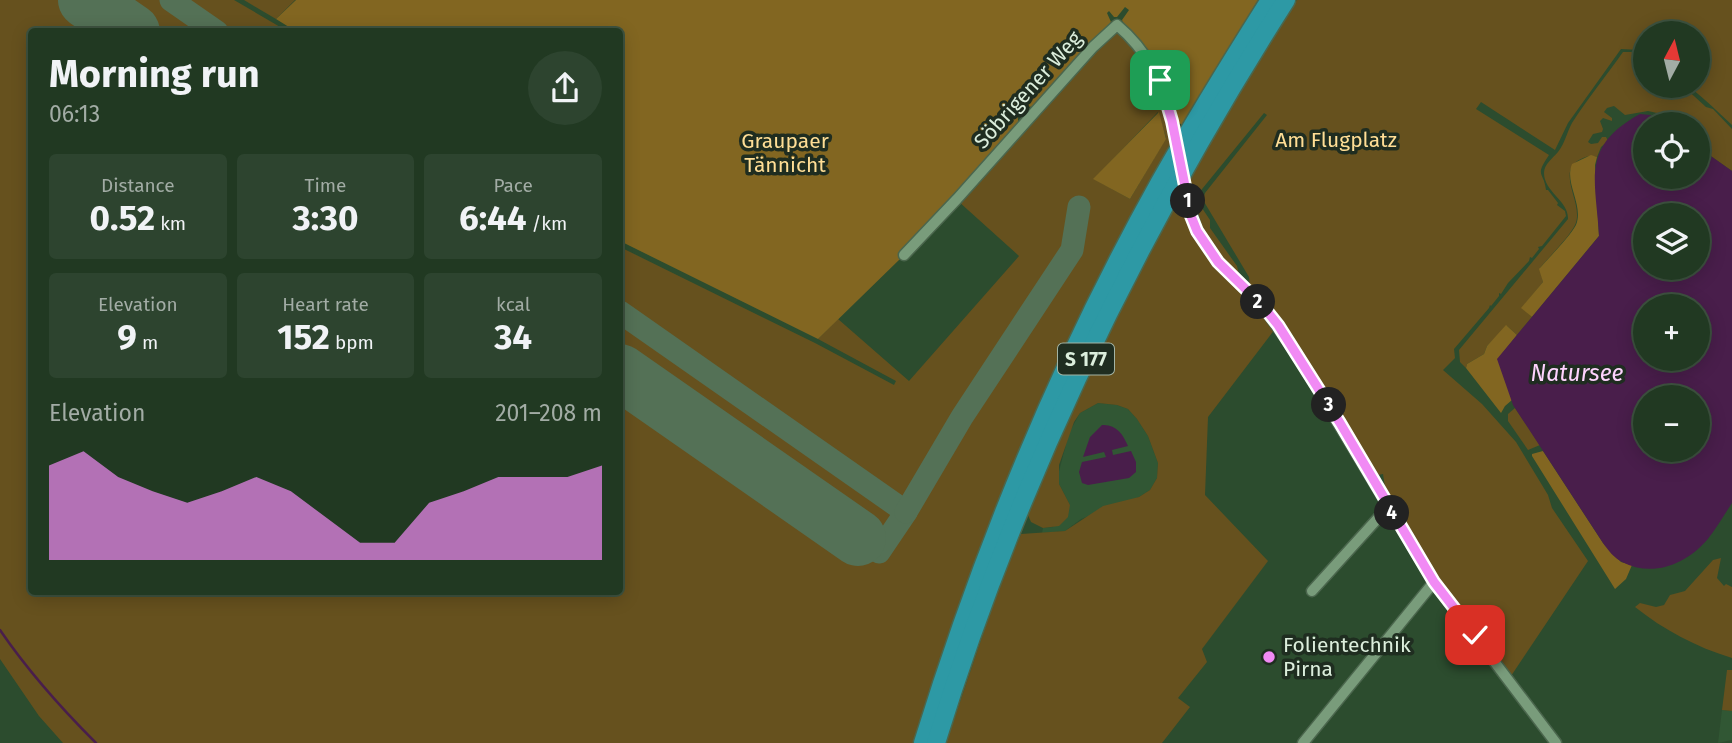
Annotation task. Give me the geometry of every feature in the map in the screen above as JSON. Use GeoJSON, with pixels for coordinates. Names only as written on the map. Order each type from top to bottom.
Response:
{"type":"FeatureCollection","features":[{"type":"Feature","properties":{"kind":"highway","name":"S 177"},"geometry":{"type":"LineString","coordinates":[[923,743],[988,553],[1034,440],[1092,314],[1159,183],[1270,0]]}},
{"type":"Feature","properties":{"kind":"highway","name":"S 177"},"geometry":{"type":"LineString","coordinates":[[936,743],[954,685],[1014,524],[1104,318],[1195,148],[1286,0]]}},
{"type":"Feature","properties":{"kind":"street","name":"Söbrigener Weg"},"geometry":{"type":"LineString","coordinates":[[904,255],[1093,47],[1117,25],[1135,41],[1160,80],[1197,231],[1229,275],[1262,305],[1278,325],[1340,423],[1434,582],[1556,743]]}},
{"type":"Feature","properties":{"kind":"street"},"geometry":{"type":"LineString","coordinates":[[1312,591],[1389,506]]}},
{"type":"Feature","properties":{"kind":"street"},"geometry":{"type":"LineString","coordinates":[[1303,743],[1434,582]]}},
{"type":"Feature","properties":{"kind":"shaded area"},"geometry":{"type":"Polygon","coordinates":[[[1098,403],[1128,409],[1137,419],[1148,436],[1158,463],[1157,478],[1150,490],[1139,497],[1081,519],[1065,531],[1042,533],[1043,528],[1053,527],[1070,505],[1059,484],[1058,475],[1069,433],[1080,413],[1098,403]]]}},
{"type":"Feature","properties":{"kind":"shaded area"},"geometry":{"type":"Polygon","coordinates":[[[1722,710],[1732,711],[1732,740],[1718,743],[1722,710]]]}},
{"type":"Feature","properties":{"kind":"green space"},"geometry":{"type":"Polygon","coordinates":[[[0,0],[234,0],[282,28],[28,28],[28,595],[623,595],[623,248],[894,385],[896,381],[818,339],[838,319],[909,381],[1019,256],[958,201],[1112,32],[1123,36],[1134,45],[1144,60],[1161,95],[1166,113],[1171,142],[1169,151],[1087,306],[1037,413],[970,576],[913,743],[63,743],[39,716],[0,659],[0,0]],[[1158,112],[1094,179],[1130,199],[1166,138],[1158,112]]]}},
{"type":"Feature","properties":{"kind":"green space"},"geometry":{"type":"Polygon","coordinates":[[[244,0],[295,0],[276,19],[244,0]]]}},
{"type":"Feature","properties":{"kind":"green space","name":"Graupaer Tännicht"},"geometry":{"type":"Polygon","coordinates":[[[296,0],[1258,0],[1182,125],[1178,122],[1166,82],[1152,56],[1122,20],[1129,10],[1125,7],[1117,17],[1109,11],[1107,13],[1111,22],[1035,106],[1022,108],[1017,114],[1019,125],[955,198],[898,256],[900,259],[818,339],[623,242],[623,28],[291,28],[276,19],[296,0]]]}},
{"type":"Feature","properties":{"kind":"green space","name":"Am Flugplatz"},"geometry":{"type":"Polygon","coordinates":[[[1297,0],[1732,0],[1732,125],[1703,98],[1710,98],[1710,21],[1633,21],[1633,50],[1621,49],[1568,123],[1555,150],[1481,102],[1476,109],[1549,155],[1541,174],[1546,190],[1565,211],[1566,216],[1454,349],[1455,358],[1443,370],[1482,404],[1516,442],[1548,495],[1552,508],[1588,561],[1511,676],[1428,566],[1386,494],[1383,474],[1378,475],[1372,466],[1369,466],[1350,430],[1292,341],[1294,337],[1291,333],[1287,334],[1259,291],[1254,286],[1250,287],[1249,277],[1203,200],[1205,193],[1267,115],[1264,113],[1198,194],[1198,202],[1210,220],[1210,228],[1237,266],[1240,278],[1218,255],[1199,222],[1188,178],[1297,0]]]}},
{"type":"Feature","properties":{"kind":"green space"},"geometry":{"type":"Polygon","coordinates":[[[1623,52],[1633,52],[1633,98],[1696,98],[1706,107],[1713,109],[1732,129],[1732,171],[1710,155],[1710,112],[1648,111],[1625,115],[1614,106],[1607,108],[1604,112],[1612,121],[1603,118],[1600,121],[1602,132],[1593,134],[1588,142],[1598,143],[1602,137],[1606,137],[1608,141],[1601,147],[1597,157],[1581,159],[1573,164],[1570,171],[1577,217],[1575,225],[1540,268],[1543,282],[1522,308],[1532,317],[1517,335],[1507,326],[1487,346],[1484,354],[1467,364],[1466,368],[1460,362],[1459,350],[1568,219],[1565,207],[1545,180],[1544,170],[1560,149],[1578,114],[1623,52]]]}},
{"type":"Feature","properties":{"kind":"green space"},"geometry":{"type":"Polygon","coordinates":[[[1159,112],[1166,139],[1130,199],[1093,179],[1159,112]]]}},
{"type":"Feature","properties":{"kind":"green space"},"geometry":{"type":"Polygon","coordinates":[[[1591,155],[1597,157],[1595,165],[1599,236],[1532,317],[1521,308],[1543,282],[1539,269],[1576,225],[1578,210],[1570,179],[1572,164],[1591,155]]]}},
{"type":"Feature","properties":{"kind":"green space"},"geometry":{"type":"Polygon","coordinates":[[[1179,197],[1183,200],[1187,216],[1275,329],[1208,417],[1205,495],[1268,561],[1202,649],[1207,662],[1178,698],[1190,707],[1162,743],[946,743],[1002,578],[1021,534],[1065,531],[1103,506],[1139,497],[1150,490],[1157,478],[1158,463],[1148,436],[1137,419],[1128,409],[1098,403],[1080,413],[1074,422],[1059,465],[1059,484],[1070,505],[1068,517],[1059,526],[1043,528],[1031,522],[1028,515],[1042,477],[1112,323],[1179,197]]]}},
{"type":"Feature","properties":{"kind":"green space"},"geometry":{"type":"Polygon","coordinates":[[[1506,325],[1517,335],[1498,359],[1512,400],[1501,413],[1466,368],[1467,364],[1484,354],[1487,346],[1506,325]]]}},
{"type":"Feature","properties":{"kind":"green space"},"geometry":{"type":"Polygon","coordinates":[[[1515,408],[1540,445],[1528,450],[1508,421],[1508,414],[1515,408]]]}},
{"type":"Feature","properties":{"kind":"green space"},"geometry":{"type":"Polygon","coordinates":[[[1543,451],[1603,543],[1621,562],[1632,565],[1626,579],[1615,589],[1532,456],[1543,451]]]}},
{"type":"Feature","properties":{"kind":"green space"},"geometry":{"type":"Polygon","coordinates":[[[1721,558],[1717,578],[1724,586],[1726,584],[1732,587],[1732,658],[1681,637],[1635,607],[1640,603],[1656,607],[1664,605],[1670,595],[1685,591],[1713,560],[1721,558]]]}},
{"type":"Feature","properties":{"kind":"green space"},"geometry":{"type":"Polygon","coordinates":[[[1727,670],[1732,670],[1732,711],[1722,710],[1727,670]]]}},
{"type":"Feature","properties":{"kind":"water","name":"Natursee"},"geometry":{"type":"Polygon","coordinates":[[[1633,118],[1633,189],[1710,189],[1710,155],[1732,171],[1732,503],[1699,548],[1679,562],[1657,568],[1634,567],[1622,562],[1607,548],[1513,405],[1497,359],[1599,236],[1596,166],[1608,139],[1633,118]]]}},
{"type":"Feature","properties":{"kind":"water"},"geometry":{"type":"Polygon","coordinates":[[[1102,425],[1111,426],[1121,434],[1128,446],[1112,450],[1113,455],[1131,451],[1136,462],[1136,472],[1129,478],[1088,485],[1082,483],[1079,472],[1082,462],[1106,457],[1104,452],[1083,457],[1090,437],[1102,425]]]}},
{"type":"Feature","properties":{"kind":"waterway"},"geometry":{"type":"LineString","coordinates":[[0,630],[45,689],[96,743]]}},
{"type":"Feature","properties":{"kind":"taxiway"},"geometry":{"type":"LineString","coordinates":[[171,0],[211,28]]}},
{"type":"Feature","properties":{"kind":"taxiway"},"geometry":{"type":"LineString","coordinates":[[906,512],[962,417],[1072,250],[1079,207]]}},
{"type":"Feature","properties":{"kind":"taxiway"},"geometry":{"type":"LineString","coordinates":[[623,314],[906,512],[879,552],[858,538]]}},
{"type":"Feature","properties":{"kind":"runway"},"geometry":{"type":"LineString","coordinates":[[86,0],[126,28]]}},
{"type":"Feature","properties":{"kind":"runway"},"geometry":{"type":"LineString","coordinates":[[623,374],[858,538]]}},
{"type":"Feature","properties":{"kind":"place","name":"Folientechnik Pirna"},"geometry":{"type":"Point","coordinates":[1269,657]}},
{"type":"Feature","properties":{"kind":"route"},"geometry":{"type":"LineString","coordinates":[[1160,80],[1172,121],[1191,216],[1197,231],[1229,275],[1262,305],[1278,325],[1340,423],[1434,582],[1475,635]]}}]}
